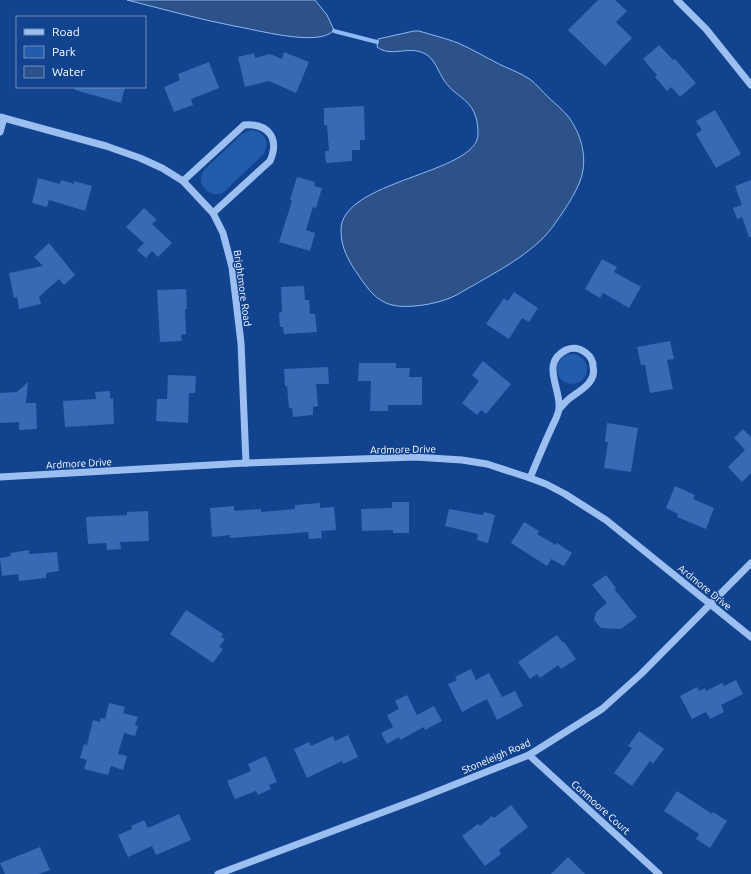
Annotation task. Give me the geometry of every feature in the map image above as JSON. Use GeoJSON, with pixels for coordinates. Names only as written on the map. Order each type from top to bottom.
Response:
{"type":"FeatureCollection","features":[{"type":"Feature","properties":{"kind":"street"},"geometry":{"type":"LineString","coordinates":[[677,0],[706,29],[751,85]]}},
{"type":"Feature","properties":{"kind":"street"},"geometry":{"type":"LineString","coordinates":[[0,132],[2,118]]}},
{"type":"Feature","properties":{"kind":"street","name":"Brightmore Road"},"geometry":{"type":"LineString","coordinates":[[2,118],[106,146],[140,158],[162,168],[183,181],[213,213],[223,233],[232,267],[241,343],[246,464]]}},
{"type":"Feature","properties":{"kind":"street"},"geometry":{"type":"LineString","coordinates":[[183,181],[244,125],[255,124],[264,128],[270,135],[274,144],[274,152],[270,161],[213,213]]}},
{"type":"Feature","properties":{"kind":"street"},"geometry":{"type":"LineString","coordinates":[[530,478],[560,408],[570,398],[591,382],[594,373],[592,361],[586,353],[578,348],[571,348],[563,352],[556,358],[553,366],[552,376],[558,393],[560,408]]}},
{"type":"Feature","properties":{"kind":"street","name":"Ardmore Drive"},"geometry":{"type":"LineString","coordinates":[[0,477],[415,457],[462,460],[487,464],[530,478],[565,494],[606,520],[751,637]]}},
{"type":"Feature","properties":{"kind":"street","name":"Stoneleigh Road"},"geometry":{"type":"LineString","coordinates":[[222,873],[418,799],[529,755],[602,709],[641,674],[751,563]]}},
{"type":"Feature","properties":{"kind":"street","name":"Conmoore Court"},"geometry":{"type":"LineString","coordinates":[[529,755],[659,874]]}},
{"type":"Feature","properties":{"kind":"green space"},"geometry":{"type":"Polygon","coordinates":[[[253,130],[261,133],[266,139],[266,147],[263,155],[228,189],[219,194],[209,192],[202,184],[201,179],[205,169],[242,134],[253,130]]]}},
{"type":"Feature","properties":{"kind":"green space"},"geometry":{"type":"Polygon","coordinates":[[[572,354],[578,355],[586,363],[586,375],[578,383],[572,384],[566,383],[558,375],[557,369],[558,363],[566,355],[572,354]]]}},
{"type":"Feature","properties":{"kind":"water"},"geometry":{"type":"Polygon","coordinates":[[[127,0],[315,0],[327,15],[334,30],[327,35],[315,37],[286,36],[207,20],[127,0]]]}},
{"type":"Feature","properties":{"kind":"water"},"geometry":{"type":"Polygon","coordinates":[[[419,31],[458,43],[531,80],[565,112],[575,127],[581,141],[584,163],[582,176],[568,204],[548,232],[530,250],[508,265],[453,297],[429,304],[398,306],[381,301],[373,294],[346,255],[342,243],[341,231],[346,214],[362,200],[383,188],[456,159],[472,148],[478,134],[477,120],[471,107],[446,83],[430,57],[421,52],[393,52],[382,50],[377,47],[378,39],[419,31]]]}},
{"type":"Feature","properties":{"kind":"building"},"geometry":{"type":"Polygon","coordinates":[[[598,0],[615,0],[627,11],[616,22],[632,38],[605,66],[568,30],[598,0]]]}},
{"type":"Feature","properties":{"kind":"building"},"geometry":{"type":"Polygon","coordinates":[[[659,45],[673,60],[675,59],[696,83],[680,97],[671,87],[667,91],[655,77],[657,75],[643,59],[659,45]]]}},
{"type":"Feature","properties":{"kind":"building"},"geometry":{"type":"Polygon","coordinates":[[[284,52],[309,62],[296,93],[269,81],[245,87],[238,57],[254,53],[255,58],[270,54],[282,59],[284,52]]]}},
{"type":"Feature","properties":{"kind":"building"},"geometry":{"type":"Polygon","coordinates":[[[209,62],[219,88],[191,99],[193,105],[174,112],[164,87],[180,80],[178,74],[209,62]]]}},
{"type":"Feature","properties":{"kind":"building"},"geometry":{"type":"Polygon","coordinates":[[[75,88],[125,88],[121,103],[75,90],[75,88]]]}},
{"type":"Feature","properties":{"kind":"building"},"geometry":{"type":"Polygon","coordinates":[[[364,106],[365,140],[360,140],[360,150],[352,150],[352,161],[326,163],[325,151],[329,151],[327,125],[324,125],[324,108],[364,106]]]}},
{"type":"Feature","properties":{"kind":"building"},"geometry":{"type":"Polygon","coordinates":[[[715,110],[741,154],[716,168],[696,134],[702,130],[696,121],[715,110]]]}},
{"type":"Feature","properties":{"kind":"building"},"geometry":{"type":"Polygon","coordinates":[[[297,177],[315,182],[314,186],[322,188],[316,208],[313,207],[306,230],[315,233],[310,251],[279,242],[292,201],[290,200],[297,177]]]}},
{"type":"Feature","properties":{"kind":"building"},"geometry":{"type":"Polygon","coordinates":[[[38,178],[60,184],[61,180],[74,184],[74,181],[92,186],[85,211],[49,200],[47,207],[32,203],[38,178]]]}},
{"type":"Feature","properties":{"kind":"building"},"geometry":{"type":"Polygon","coordinates":[[[751,180],[751,237],[749,237],[742,217],[737,219],[733,208],[742,205],[735,186],[751,180]]]}},
{"type":"Feature","properties":{"kind":"building"},"geometry":{"type":"Polygon","coordinates":[[[144,208],[157,220],[152,224],[172,243],[158,257],[152,251],[146,258],[137,250],[144,243],[126,227],[144,208]]]}},
{"type":"Feature","properties":{"kind":"building"},"geometry":{"type":"Polygon","coordinates":[[[49,243],[75,275],[64,285],[59,279],[39,297],[41,304],[19,309],[17,297],[14,298],[9,273],[43,266],[34,257],[49,243]]]}},
{"type":"Feature","properties":{"kind":"building"},"geometry":{"type":"Polygon","coordinates":[[[602,259],[617,267],[614,272],[641,287],[629,308],[603,293],[600,298],[585,289],[602,259]]]}},
{"type":"Feature","properties":{"kind":"building"},"geometry":{"type":"Polygon","coordinates":[[[304,286],[305,300],[309,300],[310,314],[315,314],[317,332],[284,334],[283,327],[280,327],[279,313],[282,312],[281,287],[304,286]]]}},
{"type":"Feature","properties":{"kind":"building"},"geometry":{"type":"Polygon","coordinates":[[[186,289],[186,334],[181,335],[182,341],[160,342],[157,290],[186,289]]]}},
{"type":"Feature","properties":{"kind":"building"},"geometry":{"type":"Polygon","coordinates":[[[514,292],[538,308],[529,322],[522,318],[509,339],[486,324],[504,298],[508,301],[514,292]]]}},
{"type":"Feature","properties":{"kind":"building"},"geometry":{"type":"Polygon","coordinates":[[[670,341],[674,359],[667,360],[673,389],[650,393],[645,365],[641,365],[637,347],[670,341]]]}},
{"type":"Feature","properties":{"kind":"building"},"geometry":{"type":"Polygon","coordinates":[[[483,361],[511,384],[486,414],[481,410],[477,415],[462,403],[479,381],[472,375],[483,361]]]}},
{"type":"Feature","properties":{"kind":"building"},"geometry":{"type":"Polygon","coordinates":[[[359,363],[396,363],[396,368],[410,368],[409,377],[422,377],[422,405],[388,405],[388,411],[370,411],[371,381],[358,381],[359,363]]]}},
{"type":"Feature","properties":{"kind":"building"},"geometry":{"type":"Polygon","coordinates":[[[328,367],[329,384],[316,384],[318,406],[313,407],[313,415],[293,417],[292,408],[289,408],[284,369],[328,367]]]}},
{"type":"Feature","properties":{"kind":"building"},"geometry":{"type":"Polygon","coordinates":[[[168,375],[196,376],[195,393],[189,393],[188,423],[156,421],[157,399],[167,399],[168,375]]]}},
{"type":"Feature","properties":{"kind":"building"},"geometry":{"type":"Polygon","coordinates":[[[28,382],[26,403],[36,403],[37,429],[19,430],[19,422],[0,423],[0,393],[17,392],[28,382]]]}},
{"type":"Feature","properties":{"kind":"building"},"geometry":{"type":"Polygon","coordinates":[[[110,391],[110,399],[113,398],[114,424],[65,427],[63,401],[96,399],[95,392],[110,391]]]}},
{"type":"Feature","properties":{"kind":"building"},"geometry":{"type":"Polygon","coordinates":[[[607,423],[638,428],[631,472],[604,468],[608,442],[605,442],[607,423]]]}},
{"type":"Feature","properties":{"kind":"building"},"geometry":{"type":"Polygon","coordinates":[[[743,429],[751,437],[751,473],[742,482],[728,467],[745,450],[734,438],[743,429]]]}},
{"type":"Feature","properties":{"kind":"building"},"geometry":{"type":"Polygon","coordinates":[[[675,486],[695,495],[693,499],[714,508],[706,529],[677,517],[678,514],[666,508],[675,486]]]}},
{"type":"Feature","properties":{"kind":"building"},"geometry":{"type":"Polygon","coordinates":[[[392,502],[409,502],[409,533],[393,533],[393,530],[362,531],[361,509],[392,508],[392,502]]]}},
{"type":"Feature","properties":{"kind":"building"},"geometry":{"type":"Polygon","coordinates":[[[320,503],[320,508],[334,507],[336,530],[321,531],[322,538],[309,539],[308,532],[230,538],[230,535],[212,537],[210,508],[234,506],[234,511],[261,509],[261,512],[295,509],[295,505],[320,503]]]}},
{"type":"Feature","properties":{"kind":"building"},"geometry":{"type":"Polygon","coordinates":[[[449,509],[483,515],[484,512],[495,515],[488,543],[477,540],[478,534],[445,526],[449,509]]]}},
{"type":"Feature","properties":{"kind":"building"},"geometry":{"type":"Polygon","coordinates":[[[148,511],[149,541],[120,542],[121,549],[107,550],[106,543],[88,544],[86,517],[127,515],[127,512],[148,511]]]}},
{"type":"Feature","properties":{"kind":"building"},"geometry":{"type":"Polygon","coordinates":[[[524,522],[539,531],[537,534],[556,545],[557,543],[572,553],[564,566],[551,559],[547,566],[511,543],[524,522]]]}},
{"type":"Feature","properties":{"kind":"building"},"geometry":{"type":"Polygon","coordinates":[[[29,550],[29,554],[57,552],[59,571],[46,573],[46,578],[19,581],[18,574],[2,576],[0,558],[11,556],[10,553],[29,550]]]}},
{"type":"Feature","properties":{"kind":"building"},"geometry":{"type":"Polygon","coordinates":[[[606,575],[616,588],[614,589],[637,617],[621,629],[601,628],[594,620],[596,612],[607,603],[592,585],[606,575]]]}},
{"type":"Feature","properties":{"kind":"building"},"geometry":{"type":"Polygon","coordinates":[[[186,610],[223,634],[221,637],[225,639],[219,647],[223,649],[213,663],[170,634],[186,610]]]}},
{"type":"Feature","properties":{"kind":"building"},"geometry":{"type":"Polygon","coordinates":[[[557,635],[576,659],[561,669],[558,665],[540,678],[537,674],[530,679],[518,662],[557,635]]]}},
{"type":"Feature","properties":{"kind":"building"},"geometry":{"type":"Polygon","coordinates":[[[471,669],[476,680],[489,673],[502,697],[515,691],[523,706],[497,720],[487,699],[462,712],[448,684],[457,680],[455,677],[471,669]]]}},
{"type":"Feature","properties":{"kind":"building"},"geometry":{"type":"Polygon","coordinates":[[[736,680],[743,694],[721,705],[724,712],[710,719],[706,712],[692,719],[680,696],[697,687],[699,691],[705,688],[706,691],[722,683],[724,686],[736,680]]]}},
{"type":"Feature","properties":{"kind":"building"},"geometry":{"type":"Polygon","coordinates":[[[407,695],[417,715],[434,706],[442,721],[425,730],[424,727],[400,740],[399,737],[387,744],[381,733],[393,727],[387,715],[399,709],[395,701],[407,695]]]}},
{"type":"Feature","properties":{"kind":"building"},"geometry":{"type":"Polygon","coordinates":[[[109,703],[125,707],[123,713],[138,717],[135,725],[138,726],[135,736],[124,733],[118,754],[127,756],[123,770],[111,766],[108,775],[84,769],[87,760],[80,758],[84,744],[87,745],[93,720],[100,722],[101,718],[105,719],[109,703]]]}},
{"type":"Feature","properties":{"kind":"building"},"geometry":{"type":"Polygon","coordinates":[[[639,731],[664,749],[653,764],[650,761],[632,786],[614,773],[632,748],[628,746],[639,731]]]}},
{"type":"Feature","properties":{"kind":"building"},"geometry":{"type":"Polygon","coordinates":[[[348,735],[358,757],[343,764],[342,761],[307,778],[294,749],[309,742],[311,746],[333,736],[335,741],[348,735]]]}},
{"type":"Feature","properties":{"kind":"building"},"geometry":{"type":"Polygon","coordinates":[[[266,756],[277,782],[269,785],[271,789],[258,795],[256,791],[235,799],[227,781],[251,771],[248,764],[266,756]]]}},
{"type":"Feature","properties":{"kind":"building"},"geometry":{"type":"Polygon","coordinates":[[[677,791],[712,814],[713,812],[727,821],[710,848],[696,839],[699,834],[664,811],[677,791]]]}},
{"type":"Feature","properties":{"kind":"building"},"geometry":{"type":"Polygon","coordinates":[[[511,805],[528,827],[499,850],[501,854],[485,866],[462,836],[478,824],[480,826],[492,816],[494,818],[511,805]]]}},
{"type":"Feature","properties":{"kind":"building"},"geometry":{"type":"Polygon","coordinates":[[[179,814],[191,840],[156,855],[152,846],[128,857],[118,835],[132,829],[131,826],[144,820],[148,828],[179,814]]]}},
{"type":"Feature","properties":{"kind":"building"},"geometry":{"type":"Polygon","coordinates":[[[40,847],[50,870],[39,874],[5,874],[0,863],[40,847]]]}},
{"type":"Feature","properties":{"kind":"building"},"geometry":{"type":"Polygon","coordinates":[[[568,857],[585,874],[551,874],[568,857]]]}},
{"type":"Feature","properties":{"kind":"waterway"},"geometry":{"type":"LineString","coordinates":[[334,31],[377,42]]}}]}
